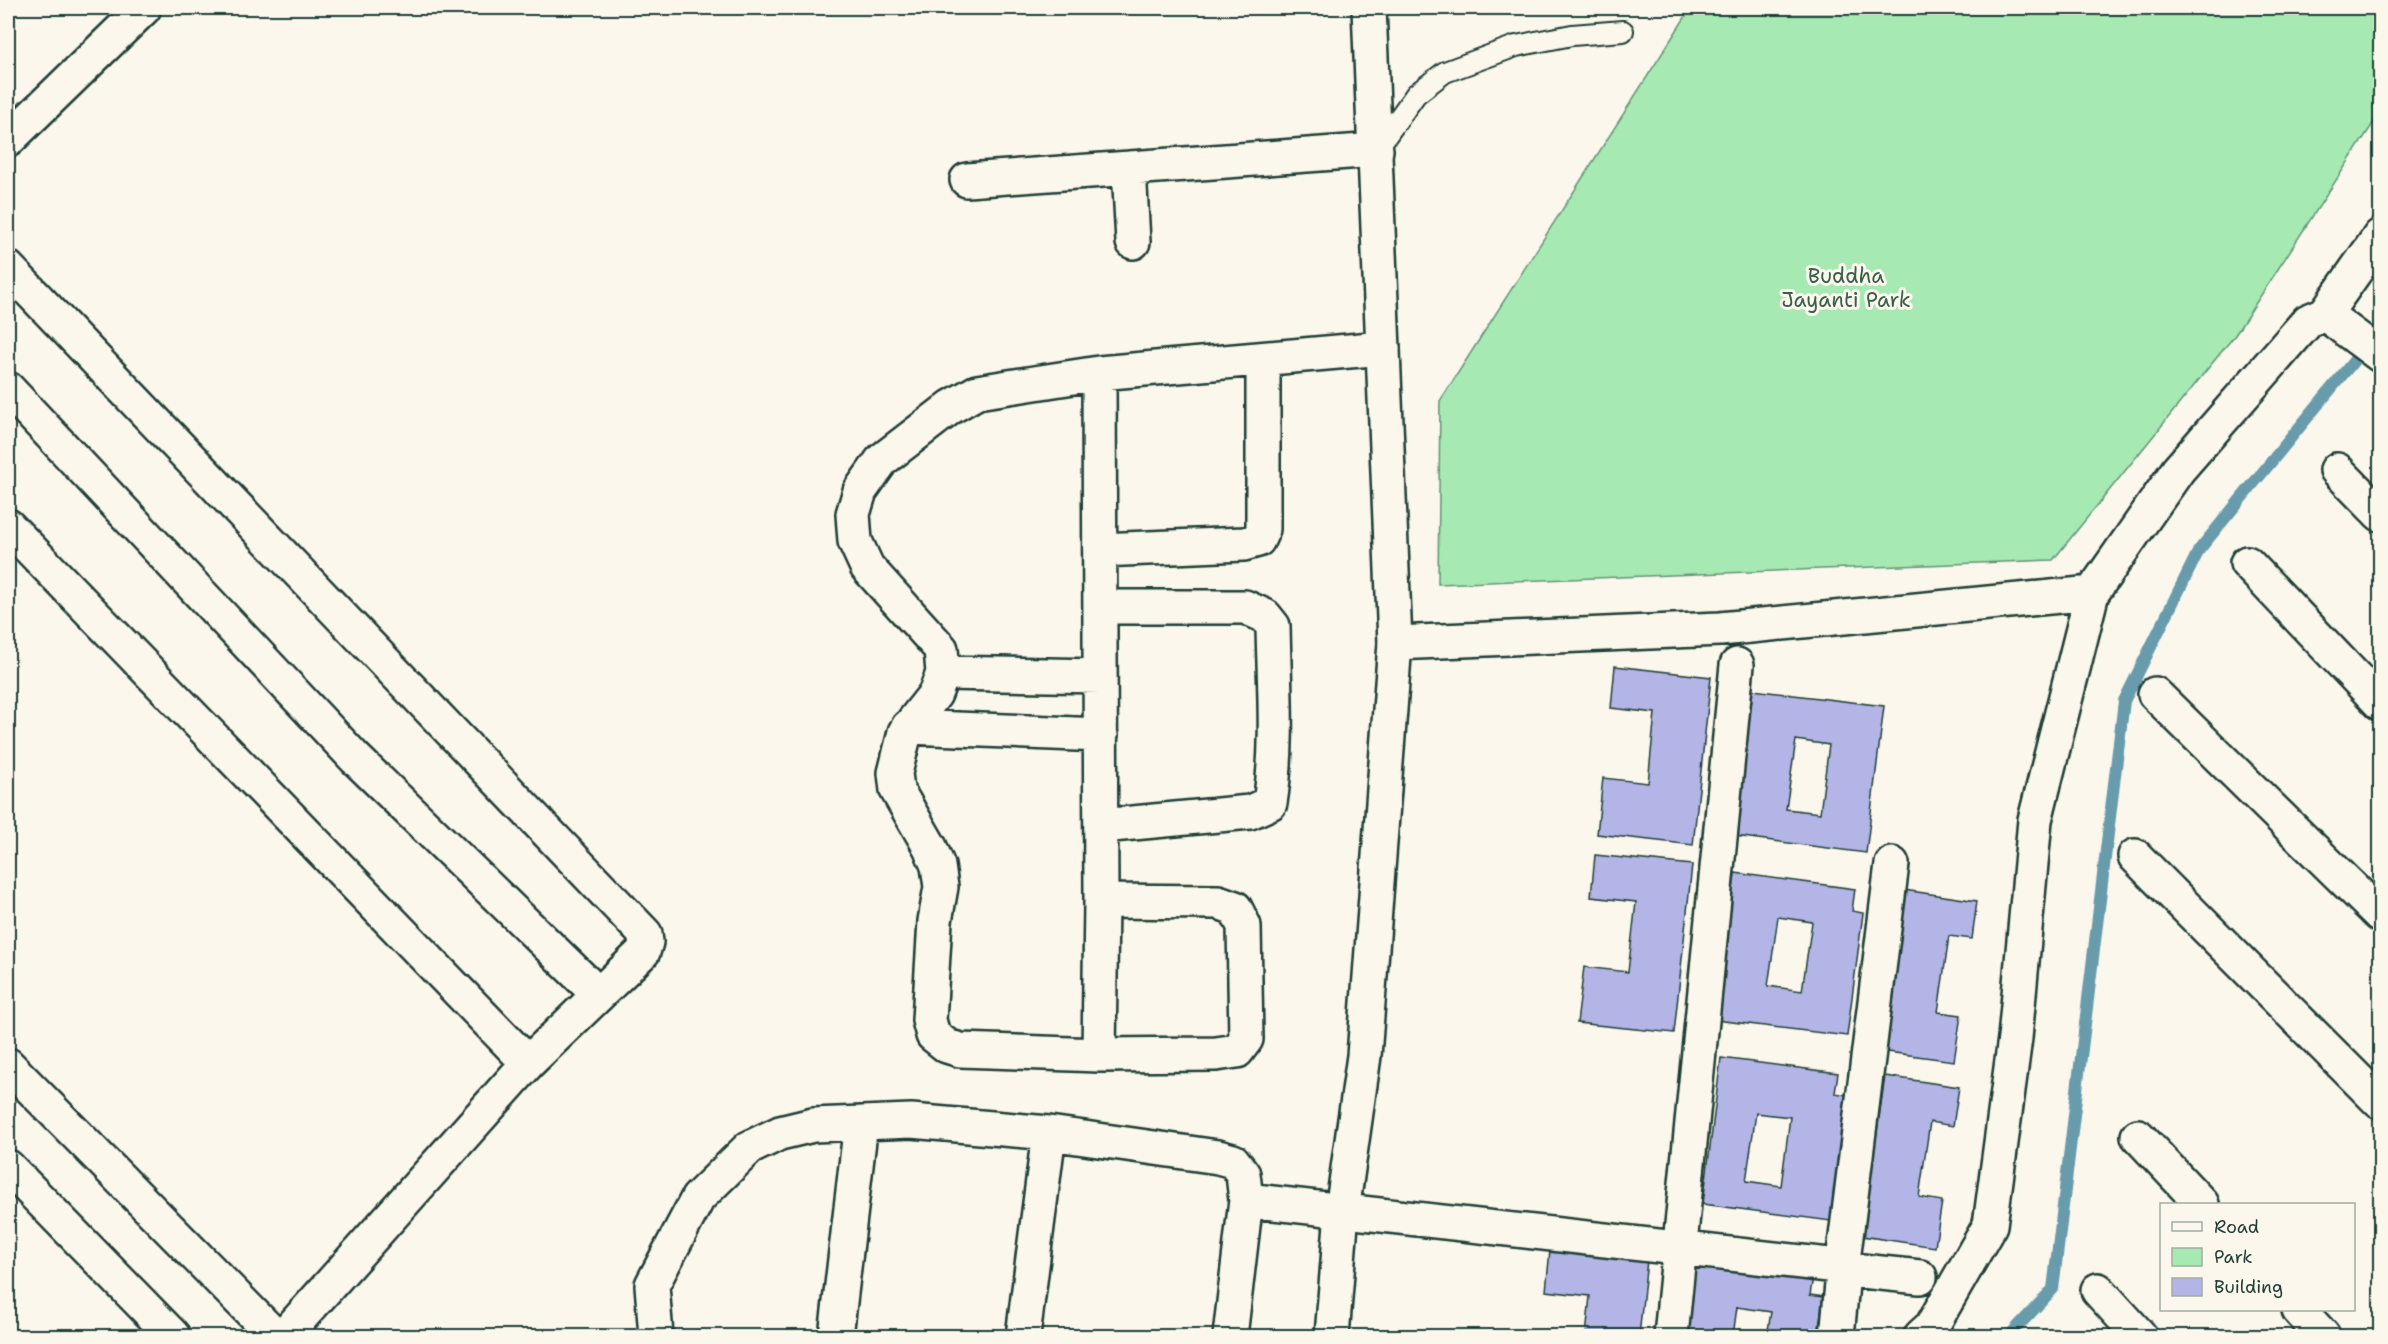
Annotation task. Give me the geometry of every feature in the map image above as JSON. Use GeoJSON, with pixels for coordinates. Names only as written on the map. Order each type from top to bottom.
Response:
{"type":"FeatureCollection","features":[{"type":"Feature","properties":{"kind":"street"},"geometry":{"type":"LineString","coordinates":[[8,140],[144,8]]}},
{"type":"Feature","properties":{"kind":"street"},"geometry":{"type":"LineString","coordinates":[[1332,1336],[1342,1211],[1364,1056],[1395,643],[1369,8]]}},
{"type":"Feature","properties":{"kind":"street"},"geometry":{"type":"LineString","coordinates":[[967,180],[1376,150]]}},
{"type":"Feature","properties":{"kind":"street"},"geometry":{"type":"LineString","coordinates":[[1129,168],[1133,242]]}},
{"type":"Feature","properties":{"kind":"street"},"geometry":{"type":"LineString","coordinates":[[1922,1336],[1932,1326],[1990,1225],[2015,1038],[2035,820],[2092,593],[2178,470],[2308,321],[2325,314],[2380,236]]}},
{"type":"Feature","properties":{"kind":"street"},"geometry":{"type":"LineString","coordinates":[[8,268],[645,934],[646,942],[642,952],[528,1063],[284,1336]]}},
{"type":"Feature","properties":{"kind":"street"},"geometry":{"type":"LineString","coordinates":[[2325,314],[2371,347]]}},
{"type":"Feature","properties":{"kind":"street"},"geometry":{"type":"LineString","coordinates":[[1101,901],[1218,902],[1235,908],[1244,926],[1246,1039],[1237,1051],[1216,1054],[1099,1054],[960,1050],[947,1047],[933,1035],[929,1020],[935,921],[941,887],[938,866],[930,847],[897,790],[895,773],[905,732],[935,694],[944,673],[941,649],[867,567],[855,541],[853,514],[860,490],[882,460],[951,407],[977,392],[1099,373],[1383,348]]}},
{"type":"Feature","properties":{"kind":"street"},"geometry":{"type":"LineString","coordinates":[[1100,550],[1244,544],[1258,540],[1263,529],[1263,359]]}},
{"type":"Feature","properties":{"kind":"street"},"geometry":{"type":"LineString","coordinates":[[1099,373],[1101,735],[1099,1054]]}},
{"type":"Feature","properties":{"kind":"street"},"geometry":{"type":"LineString","coordinates":[[8,389],[355,758],[598,994]]}},
{"type":"Feature","properties":{"kind":"street"},"geometry":{"type":"LineString","coordinates":[[2337,470],[2380,514]]}},
{"type":"Feature","properties":{"kind":"street"},"geometry":{"type":"LineString","coordinates":[[8,526],[528,1063]]}},
{"type":"Feature","properties":{"kind":"street"},"geometry":{"type":"LineString","coordinates":[[2247,563],[2380,703]]}},
{"type":"Feature","properties":{"kind":"street"},"geometry":{"type":"LineString","coordinates":[[1395,643],[1720,629],[2092,593]]}},
{"type":"Feature","properties":{"kind":"street"},"geometry":{"type":"LineString","coordinates":[[1100,607],[1245,607],[1265,616],[1273,626],[1275,729],[1274,781],[1270,803],[1250,812],[1101,826]]}},
{"type":"Feature","properties":{"kind":"street"},"geometry":{"type":"LineString","coordinates":[[1671,1336],[1737,665]]}},
{"type":"Feature","properties":{"kind":"street"},"geometry":{"type":"LineString","coordinates":[[944,673],[1100,676]]}},
{"type":"Feature","properties":{"kind":"street"},"geometry":{"type":"LineString","coordinates":[[2155,694],[2380,915]]}},
{"type":"Feature","properties":{"kind":"street"},"geometry":{"type":"LineString","coordinates":[[908,727],[1101,735]]}},
{"type":"Feature","properties":{"kind":"street"},"geometry":{"type":"LineString","coordinates":[[2135,856],[2380,1102]]}},
{"type":"Feature","properties":{"kind":"street"},"geometry":{"type":"LineString","coordinates":[[1837,1336],[1842,1269],[1892,864]]}},
{"type":"Feature","properties":{"kind":"street"},"geometry":{"type":"LineString","coordinates":[[8,1065],[275,1336]]}},
{"type":"Feature","properties":{"kind":"street"},"geometry":{"type":"LineString","coordinates":[[656,1336],[652,1285],[698,1198],[749,1148],[780,1133],[813,1125],[911,1121],[1049,1133],[1233,1161],[1243,1174],[1246,1200],[1230,1336]]}},
{"type":"Feature","properties":{"kind":"street"},"geometry":{"type":"LineString","coordinates":[[836,1336],[861,1123]]}},
{"type":"Feature","properties":{"kind":"street"},"geometry":{"type":"LineString","coordinates":[[1023,1336],[1049,1133]]}},
{"type":"Feature","properties":{"kind":"street"},"geometry":{"type":"LineString","coordinates":[[2138,1136],[2201,1203]]}},
{"type":"Feature","properties":{"kind":"street"},"geometry":{"type":"LineString","coordinates":[[8,1167],[173,1336]]}},
{"type":"Feature","properties":{"kind":"street"},"geometry":{"type":"LineString","coordinates":[[1246,1200],[1920,1277]]}},
{"type":"Feature","properties":{"kind":"street"},"geometry":{"type":"LineString","coordinates":[[2098,1290],[2140,1336]]}},
{"type":"Feature","properties":{"kind":"street"},"geometry":{"type":"LineString","coordinates":[[2300,1311],[2323,1336]]}},
{"type":"Feature","properties":{"kind":"lane"},"geometry":{"type":"LineString","coordinates":[[1376,150],[1416,94],[1444,72],[1516,46],[1572,35],[1623,31]]}},
{"type":"Feature","properties":{"kind":"green space","name":"Buddha Jayanti Park"},"geometry":{"type":"Polygon","coordinates":[[[1691,8],[2380,8],[2380,113],[2235,335],[2053,560],[1438,584],[1440,401],[1691,8]]]}},
{"type":"Feature","properties":{"kind":"building"},"geometry":{"type":"Polygon","coordinates":[[[1615,666],[1711,677],[1693,845],[1597,834],[1603,778],[1648,783],[1655,713],[1611,708],[1615,666]]]}},
{"type":"Feature","properties":{"kind":"building"},"geometry":{"type":"Polygon","coordinates":[[[1753,690],[1884,706],[1866,853],[1735,836],[1753,690]],[[1796,740],[1786,809],[1820,813],[1829,745],[1796,740]]]}},
{"type":"Feature","properties":{"kind":"building"},"geometry":{"type":"Polygon","coordinates":[[[1595,855],[1692,865],[1674,1033],[1577,1023],[1584,967],[1628,972],[1636,902],[1591,897],[1595,855]]]}},
{"type":"Feature","properties":{"kind":"building"},"geometry":{"type":"Polygon","coordinates":[[[1735,873],[1855,889],[1852,911],[1863,913],[1847,1036],[1716,1020],[1735,873]],[[1778,917],[1768,986],[1802,991],[1812,922],[1778,917]]]}},
{"type":"Feature","properties":{"kind":"building"},"geometry":{"type":"Polygon","coordinates":[[[1904,890],[1977,901],[1972,939],[1949,936],[1938,1012],[1961,1015],[1954,1061],[1880,1051],[1904,890]]]}},
{"type":"Feature","properties":{"kind":"building"},"geometry":{"type":"Polygon","coordinates":[[[1721,1058],[1838,1073],[1835,1093],[1847,1095],[1831,1221],[1703,1204],[1721,1058]],[[1756,1113],[1746,1181],[1781,1186],[1790,1117],[1756,1113]]]}},
{"type":"Feature","properties":{"kind":"building"},"geometry":{"type":"Polygon","coordinates":[[[1885,1076],[1959,1087],[1953,1126],[1930,1122],[1919,1197],[1942,1201],[1935,1247],[1862,1236],[1885,1076]]]}},
{"type":"Feature","properties":{"kind":"building"},"geometry":{"type":"Polygon","coordinates":[[[1550,1250],[1647,1260],[1639,1336],[1586,1336],[1590,1296],[1546,1291],[1550,1250]]]}},
{"type":"Feature","properties":{"kind":"building"},"geometry":{"type":"Polygon","coordinates":[[[1694,1262],[1813,1277],[1810,1295],[1823,1297],[1818,1336],[1767,1336],[1771,1312],[1737,1307],[1733,1336],[1684,1336],[1694,1262]]]}},
{"type":"Feature","properties":{"kind":"waterway"},"geometry":{"type":"LineString","coordinates":[[2009,1336],[2053,1289],[2124,701],[2199,550],[2380,329]]}}]}
